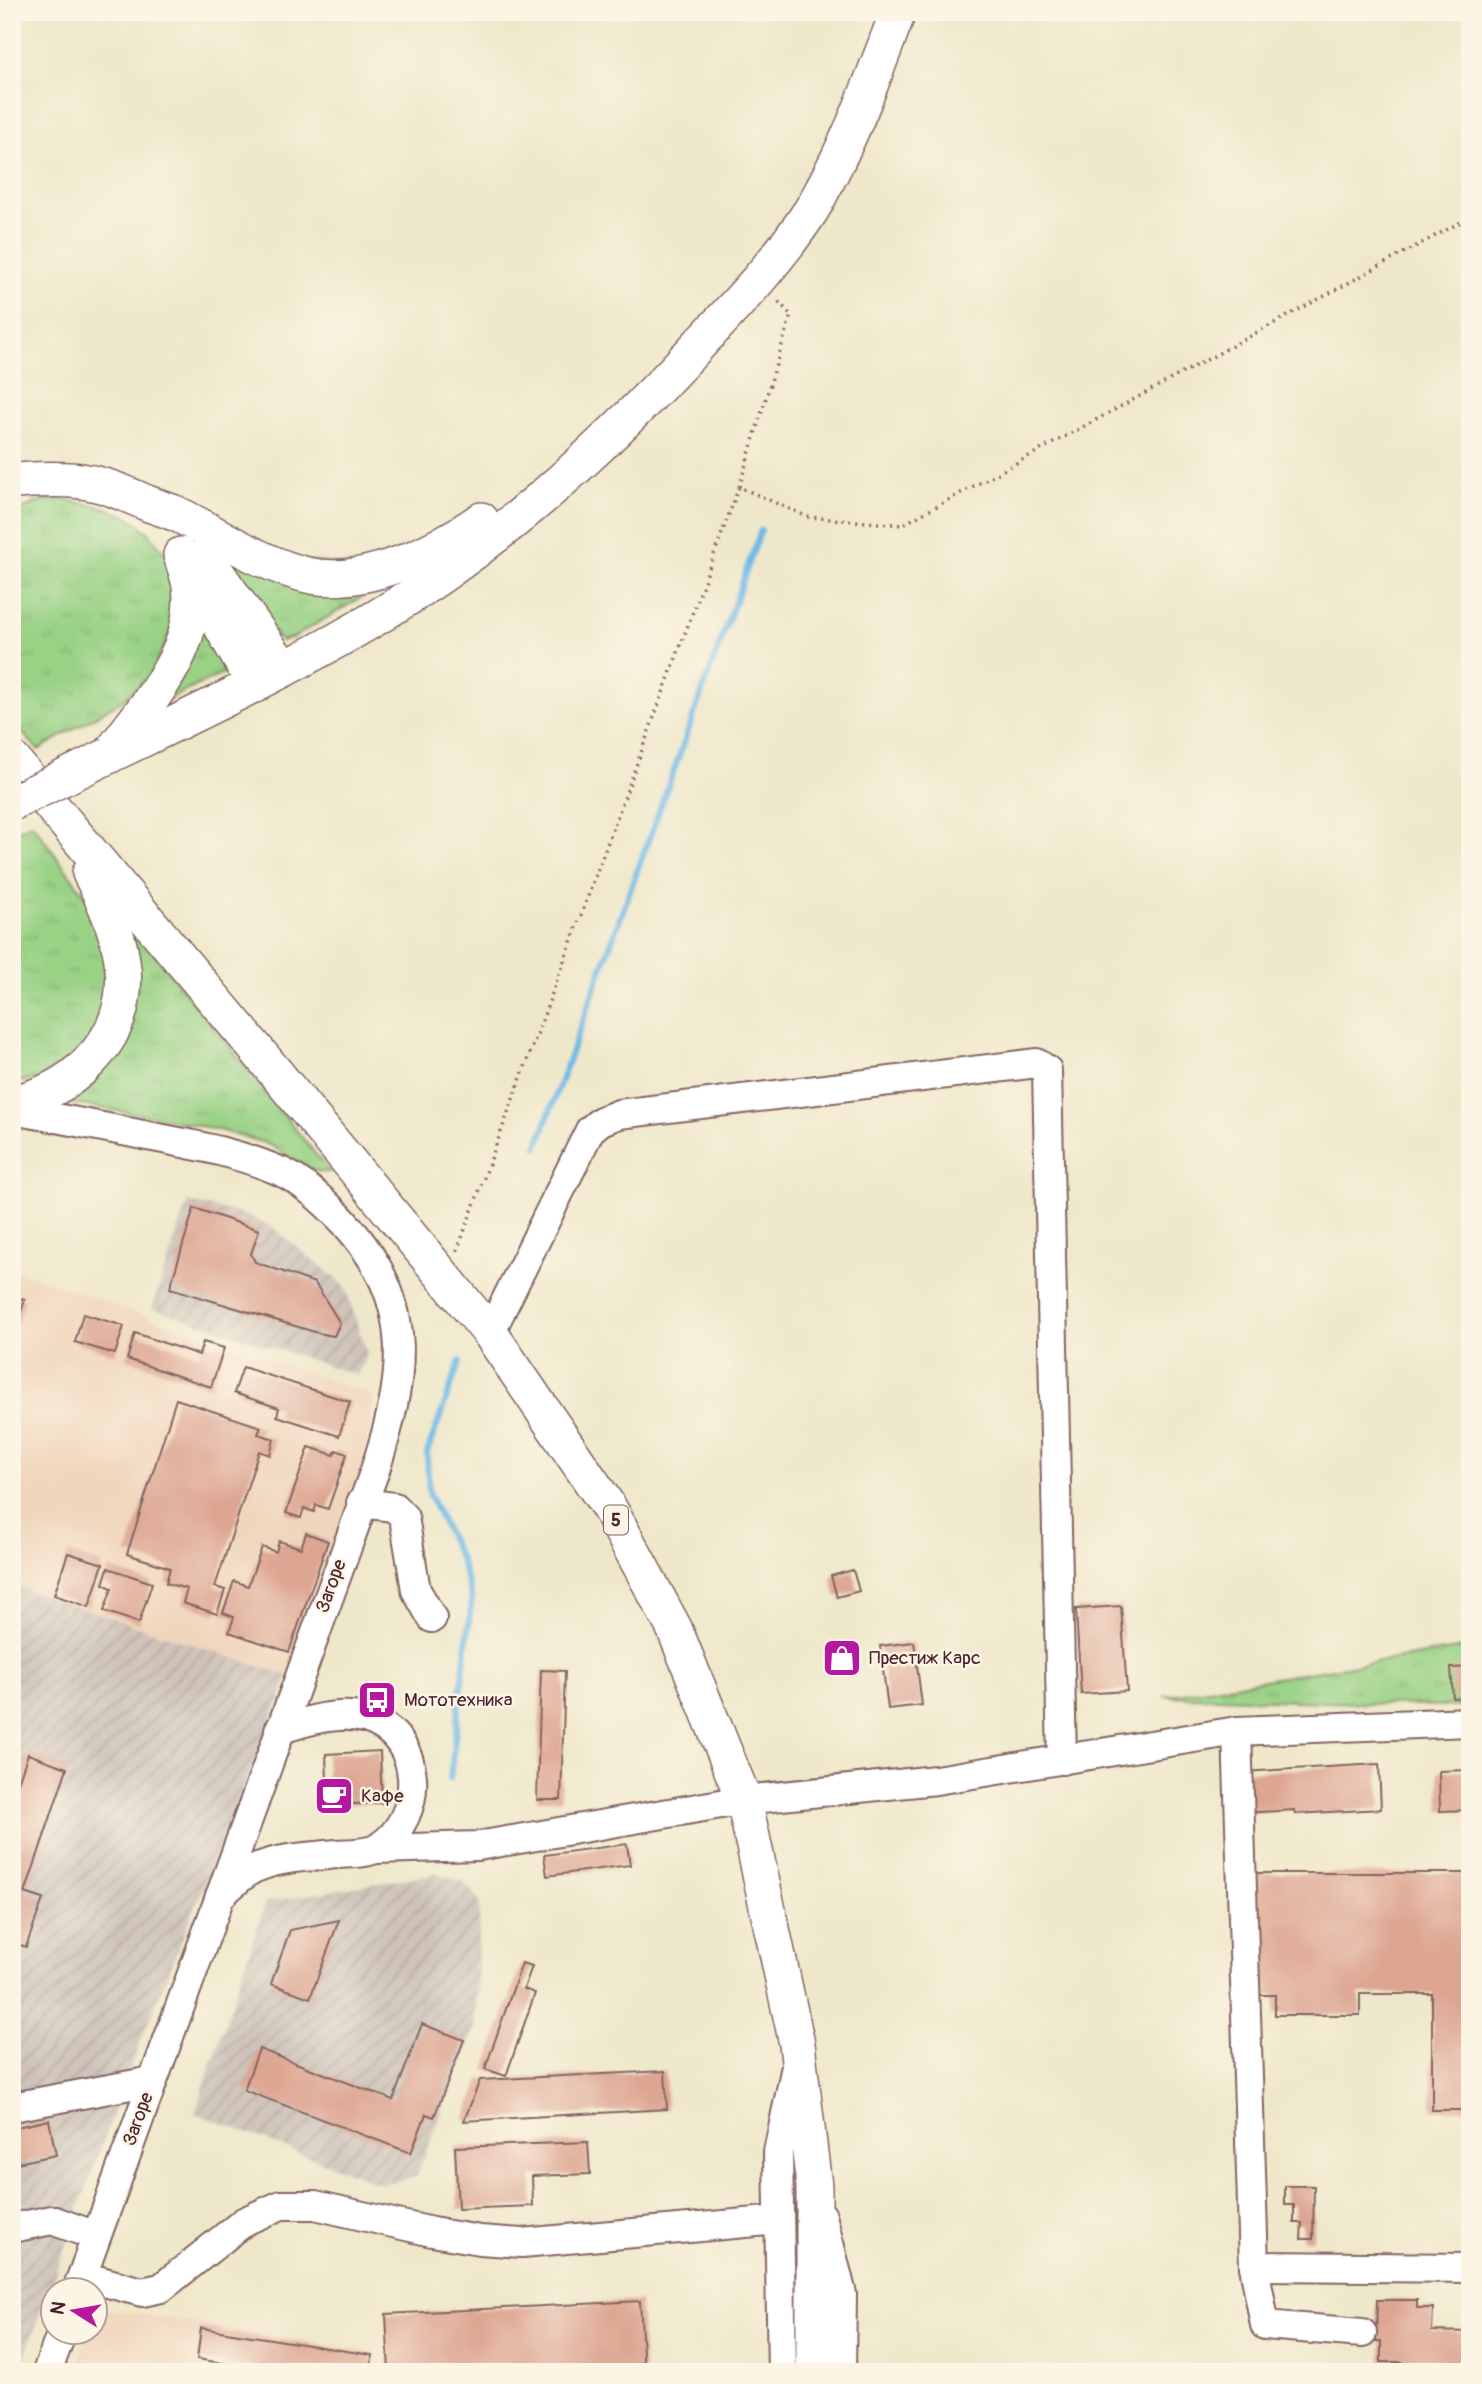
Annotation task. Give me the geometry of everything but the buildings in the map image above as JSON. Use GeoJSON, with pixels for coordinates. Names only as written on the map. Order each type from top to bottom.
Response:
{"type":"FeatureCollection","features":[{"type":"Feature","properties":{"kind":"main road"},"geometry":{"type":"LineString","coordinates":[[16,772],[110,755],[270,677],[380,615],[440,576],[560,483],[636,412],[758,282],[811,211],[852,133],[898,12]]}},
{"type":"Feature","properties":{"kind":"main road"},"geometry":{"type":"LineString","coordinates":[[12,481],[82,481],[124,492],[266,561],[310,576],[353,575],[385,569],[453,539],[636,412]]}},
{"type":"Feature","properties":{"kind":"main road"},"geometry":{"type":"LineString","coordinates":[[12,496],[51,479]]}},
{"type":"Feature","properties":{"kind":"main road"},"geometry":{"type":"LineString","coordinates":[[110,755],[167,675],[184,639],[191,603],[190,585],[181,555],[161,508]]}},
{"type":"Feature","properties":{"kind":"main road"},"geometry":{"type":"LineString","coordinates":[[161,508],[270,677]]}},
{"type":"Feature","properties":{"kind":"main road"},"geometry":{"type":"LineString","coordinates":[[181,555],[270,677]]}},
{"type":"Feature","properties":{"kind":"main road","name":"5"},"geometry":{"type":"LineString","coordinates":[[16,772],[66,826],[491,1333],[608,1506],[674,1628],[744,1800],[798,2054],[814,2186],[814,2372]]}},
{"type":"Feature","properties":{"kind":"main road"},"geometry":{"type":"LineString","coordinates":[[12,1103],[47,1092],[84,1068],[109,1038],[123,1002],[122,963],[115,927],[105,901],[66,826]]}},
{"type":"Feature","properties":{"kind":"street"},"geometry":{"type":"LineString","coordinates":[[491,1333],[590,1130],[601,1121],[633,1112],[1037,1063],[1043,1066],[1046,1070],[1062,1760]]}},
{"type":"Feature","properties":{"kind":"street","name":"Загоре"},"geometry":{"type":"LineString","coordinates":[[12,1110],[217,1150],[285,1174],[313,1194],[361,1241],[380,1269],[392,1301],[400,1367],[396,1400],[388,1430],[82,2276]]}},
{"type":"Feature","properties":{"kind":"street"},"geometry":{"type":"LineString","coordinates":[[361,1503],[394,1507],[404,1517],[416,1590],[432,1618]]}},
{"type":"Feature","properties":{"kind":"street"},"geometry":{"type":"LineString","coordinates":[[279,1730],[312,1720],[349,1716],[369,1719],[400,1741],[408,1755],[412,1774],[410,1808],[402,1824],[377,1849]]}},
{"type":"Feature","properties":{"kind":"street"},"geometry":{"type":"LineString","coordinates":[[219,1897],[252,1870],[285,1860],[377,1849],[478,1846],[744,1800],[936,1780],[1237,1731],[1470,1722]]}},
{"type":"Feature","properties":{"kind":"street"},"geometry":{"type":"LineString","coordinates":[[1237,1731],[1254,2266],[1265,2325],[1363,2333]]}},
{"type":"Feature","properties":{"kind":"street"},"geometry":{"type":"LineString","coordinates":[[782,2372],[778,2152],[798,2054]]}},
{"type":"Feature","properties":{"kind":"street"},"geometry":{"type":"LineString","coordinates":[[12,2107],[152,2081]]}},
{"type":"Feature","properties":{"kind":"street"},"geometry":{"type":"LineString","coordinates":[[814,2186],[842,2294],[841,2372]]}},
{"type":"Feature","properties":{"kind":"street"},"geometry":{"type":"LineString","coordinates":[[108,2287],[142,2292],[161,2288],[245,2221],[282,2205],[315,2205],[480,2241],[522,2243],[779,2220]]}},
{"type":"Feature","properties":{"kind":"street"},"geometry":{"type":"LineString","coordinates":[[12,2228],[52,2221],[96,2236]]}},
{"type":"Feature","properties":{"kind":"street"},"geometry":{"type":"LineString","coordinates":[[1254,2266],[1470,2268]]}},
{"type":"Feature","properties":{"kind":"street"},"geometry":{"type":"LineString","coordinates":[[47,2372],[57,2346]]}},
{"type":"Feature","properties":{"kind":"path"},"geometry":{"type":"LineString","coordinates":[[739,487],[808,517],[902,524],[1470,218]]}},
{"type":"Feature","properties":{"kind":"path"},"geometry":{"type":"LineString","coordinates":[[447,1278],[739,487],[792,314],[758,282]]}},
{"type":"Feature","properties":{"kind":"shaded area"},"geometry":{"type":"Polygon","coordinates":[[[188,1202],[243,1214],[272,1227],[345,1286],[367,1354],[357,1375],[152,1308],[188,1202]]]}},
{"type":"Feature","properties":{"kind":"shaded area"},"geometry":{"type":"Polygon","coordinates":[[[12,1269],[374,1396],[360,1476],[289,1676],[12,1585],[12,1269]]]}},
{"type":"Feature","properties":{"kind":"shaded area"},"geometry":{"type":"Polygon","coordinates":[[[12,1585],[289,1676],[133,2060],[54,2276],[38,2276],[38,2320],[19,2372],[12,2372],[12,1585]]]}},
{"type":"Feature","properties":{"kind":"shaded area"},"geometry":{"type":"Polygon","coordinates":[[[438,1873],[464,1882],[480,1901],[475,2028],[416,2177],[380,2184],[195,2113],[266,1902],[438,1873]]]}},
{"type":"Feature","properties":{"kind":"shaded area"},"geometry":{"type":"Polygon","coordinates":[[[108,2309],[376,2352],[375,2372],[75,2372],[83,2346],[108,2346],[108,2309]]]}},
{"type":"Feature","properties":{"kind":"green space"},"geometry":{"type":"Polygon","coordinates":[[[63,499],[106,508],[128,517],[148,532],[166,555],[176,584],[173,627],[151,674],[121,701],[38,750],[12,721],[12,514],[42,500],[63,499]]]}},
{"type":"Feature","properties":{"kind":"green space"},"geometry":{"type":"Polygon","coordinates":[[[206,541],[227,552],[404,572],[294,637],[281,641],[206,541]]]}},
{"type":"Feature","properties":{"kind":"green space"},"geometry":{"type":"Polygon","coordinates":[[[198,602],[232,669],[158,704],[198,602]]]}},
{"type":"Feature","properties":{"kind":"green space"},"geometry":{"type":"Polygon","coordinates":[[[32,823],[96,911],[107,936],[108,1012],[91,1039],[67,1061],[37,1079],[12,1083],[12,833],[32,823]]]}},
{"type":"Feature","properties":{"kind":"green space"},"geometry":{"type":"Polygon","coordinates":[[[134,929],[330,1172],[312,1170],[262,1142],[211,1128],[55,1101],[98,1069],[124,930],[134,929]]]}},
{"type":"Feature","properties":{"kind":"green space"},"geometry":{"type":"Polygon","coordinates":[[[1470,1647],[1470,1707],[1164,1696],[1470,1647]]]}},
{"type":"Feature","properties":{"kind":"waterway"},"geometry":{"type":"LineString","coordinates":[[537,1147],[761,530]]}},
{"type":"Feature","properties":{"kind":"waterway"},"geometry":{"type":"LineString","coordinates":[[450,1779],[472,1598],[461,1561],[429,1494],[427,1453],[460,1361]]}},
{"type":"Feature","properties":{"kind":"place","name":"Престиж Карс"},"geometry":{"type":"Point","coordinates":[842,1658]}},
{"type":"Feature","properties":{"kind":"place","name":"Мототехника"},"geometry":{"type":"Point","coordinates":[377,1700]}},
{"type":"Feature","properties":{"kind":"place","name":"Кафе"},"geometry":{"type":"Point","coordinates":[334,1796]}}]}
